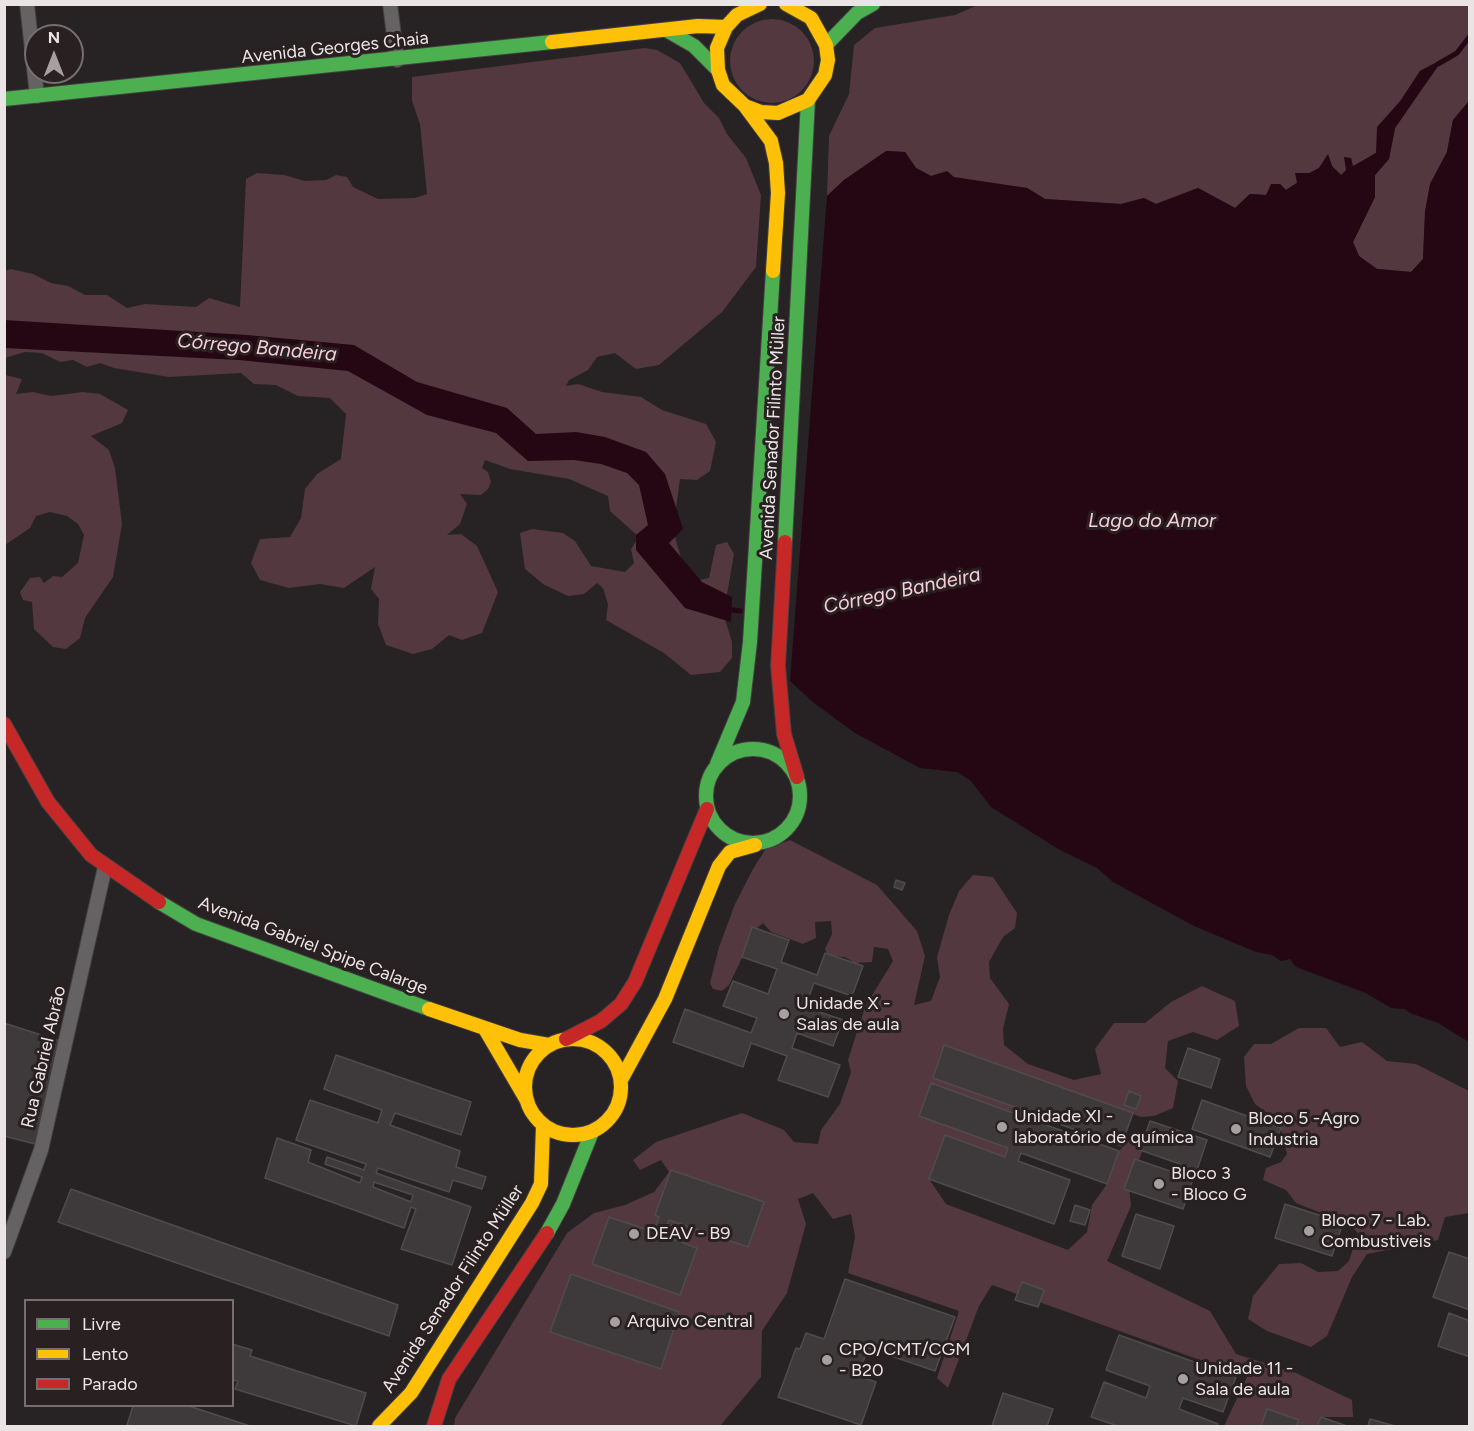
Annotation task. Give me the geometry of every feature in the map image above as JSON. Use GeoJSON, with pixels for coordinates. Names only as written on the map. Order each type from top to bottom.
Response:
{"type":"FeatureCollection","features":[{"type":"Feature","properties":{"kind":"main road"},"geometry":{"type":"LineString","coordinates":[[718,70],[717,48],[726,27],[738,10],[760,4]]}},
{"type":"Feature","properties":{"kind":"main road"},"geometry":{"type":"LineString","coordinates":[[745,106],[761,112],[778,113],[794,108],[808,100],[825,75],[826,45],[811,18],[786,4]]}},
{"type":"Feature","properties":{"kind":"main road"},"geometry":{"type":"LineString","coordinates":[[826,45],[856,13],[873,4]]}},
{"type":"Feature","properties":{"kind":"main road","name":"Avenida Georges Chaia"},"geometry":{"type":"LineString","coordinates":[[4,99],[397,60],[698,26],[726,27]]}},
{"type":"Feature","properties":{"kind":"main road"},"geometry":{"type":"LineString","coordinates":[[668,31],[694,46],[718,70]]}},
{"type":"Feature","properties":{"kind":"main road","name":"Avenida Senador Filinto Müller"},"geometry":{"type":"LineString","coordinates":[[717,764],[742,702],[750,642],[778,193],[776,163],[771,141],[745,106],[723,85],[718,70]]}},
{"type":"Feature","properties":{"kind":"main road","name":"Avenida Senador Filinto Müller"},"geometry":{"type":"LineString","coordinates":[[797,777],[784,734],[778,666],[808,100]]}},
{"type":"Feature","properties":{"kind":"main road","name":"Avenida Gabriel Spipe Calarge"},"geometry":{"type":"LineString","coordinates":[[4,724],[48,802],[91,855],[105,867],[196,924],[485,1029],[520,1040],[549,1045]]}},
{"type":"Feature","properties":{"kind":"main road"},"geometry":{"type":"LineString","coordinates":[[621,1080],[665,999],[719,866],[730,852],[763,842],[781,834],[797,814],[800,802],[797,777],[788,763],[776,754],[761,748],[745,749],[729,754],[717,764],[709,778],[705,793],[707,809],[713,822],[723,832],[749,843],[763,842]]}},
{"type":"Feature","properties":{"kind":"main road"},"geometry":{"type":"LineString","coordinates":[[526,1099],[524,1083],[528,1068],[537,1054],[549,1045],[601,1021],[621,1004],[635,982],[707,809]]}},
{"type":"Feature","properties":{"kind":"main road"},"geometry":{"type":"LineString","coordinates":[[485,1029],[526,1099],[532,1114],[543,1126],[567,1135],[592,1132],[605,1124],[615,1111],[621,1096],[621,1080],[616,1065],[601,1048],[580,1040],[564,1040]]}},
{"type":"Feature","properties":{"kind":"main road","name":"Avenida Senador Filinto Müller"},"geometry":{"type":"LineString","coordinates":[[379,1426],[411,1393],[532,1203],[541,1184],[543,1126]]}},
{"type":"Feature","properties":{"kind":"main road"},"geometry":{"type":"LineString","coordinates":[[434,1426],[448,1379],[550,1229],[563,1204],[592,1132]]}},
{"type":"Feature","properties":{"kind":"street"},"geometry":{"type":"LineString","coordinates":[[27,4],[37,96]]}},
{"type":"Feature","properties":{"kind":"street"},"geometry":{"type":"LineString","coordinates":[[390,4],[397,60]]}},
{"type":"Feature","properties":{"kind":"street","name":"Rua Gabriel Abrão"},"geometry":{"type":"LineString","coordinates":[[4,1252],[41,1150],[105,867]]}},
{"type":"Feature","properties":{"kind":"shaded area"},"geometry":{"type":"Polygon","coordinates":[[[980,4],[1469,5],[1469,101],[1453,120],[1447,152],[1430,184],[1425,212],[1423,259],[1411,272],[1377,269],[1359,256],[1353,242],[1375,197],[1375,175],[1389,159],[1395,128],[1441,60],[1420,71],[1401,100],[1377,152],[1341,175],[1332,166],[1328,155],[1319,168],[1286,190],[1280,184],[1266,195],[1250,194],[1235,208],[1198,188],[1156,204],[1144,198],[1121,204],[1045,199],[1027,188],[931,176],[916,168],[905,152],[887,151],[844,180],[827,196],[829,136],[849,94],[854,45],[875,28],[955,15],[980,4]]]}},
{"type":"Feature","properties":{"kind":"shaded area"},"geometry":{"type":"Polygon","coordinates":[[[772,19],[788,22],[802,31],[811,45],[814,61],[811,77],[802,91],[788,100],[772,103],[756,100],[742,91],[733,77],[730,61],[733,45],[742,31],[756,22],[772,19]]]}},
{"type":"Feature","properties":{"kind":"shaded area"},"geometry":{"type":"Polygon","coordinates":[[[645,48],[657,50],[680,63],[704,103],[719,118],[727,134],[746,158],[761,195],[756,267],[722,312],[659,365],[636,369],[615,353],[597,357],[588,370],[569,380],[566,386],[578,384],[602,392],[641,397],[662,410],[706,424],[716,442],[710,471],[697,480],[680,479],[673,530],[685,572],[699,580],[709,578],[716,545],[727,542],[734,554],[727,594],[720,603],[732,642],[732,658],[720,672],[691,675],[664,653],[606,620],[608,604],[603,588],[597,583],[584,594],[568,596],[543,584],[525,569],[520,533],[532,529],[563,533],[575,541],[591,566],[625,572],[634,563],[631,549],[639,537],[610,511],[608,496],[569,479],[510,469],[485,460],[482,468],[488,472],[491,482],[488,489],[481,495],[460,494],[467,504],[460,524],[447,535],[461,534],[477,546],[498,592],[482,633],[462,640],[449,635],[432,649],[413,654],[386,645],[378,624],[379,599],[371,589],[375,567],[344,588],[320,584],[289,588],[260,580],[251,563],[260,539],[290,537],[301,518],[305,489],[317,474],[341,459],[346,414],[330,398],[298,396],[276,385],[254,384],[241,373],[169,377],[114,368],[100,363],[87,367],[73,360],[60,362],[42,353],[25,352],[5,358],[5,271],[11,269],[33,274],[51,283],[68,286],[85,295],[107,295],[127,308],[145,304],[196,307],[209,298],[240,307],[246,179],[257,173],[284,175],[305,181],[326,180],[336,175],[347,177],[353,187],[378,199],[415,198],[427,194],[420,124],[412,101],[412,77],[645,48]]]}},
{"type":"Feature","properties":{"kind":"shaded area"},"geometry":{"type":"Polygon","coordinates":[[[5,375],[22,379],[16,394],[33,392],[51,396],[83,392],[100,394],[128,410],[122,423],[91,436],[109,450],[115,468],[122,524],[113,577],[85,618],[80,638],[66,649],[53,647],[34,629],[32,602],[23,600],[20,592],[30,578],[40,577],[44,583],[53,576],[62,577],[78,563],[84,535],[78,524],[67,516],[50,512],[36,516],[30,528],[5,545],[5,375]]]}},
{"type":"Feature","properties":{"kind":"shaded area"},"geometry":{"type":"Polygon","coordinates":[[[790,840],[877,885],[917,931],[925,956],[914,1005],[931,1001],[940,977],[937,957],[949,915],[959,891],[973,875],[993,877],[1017,913],[1015,928],[1003,937],[989,962],[990,978],[1009,1004],[1003,1029],[1004,1045],[1028,1064],[1074,1080],[1101,1074],[1095,1049],[1114,1023],[1145,1023],[1171,1002],[1202,986],[1235,1001],[1239,1026],[1217,1040],[1193,1032],[1168,1041],[1165,1068],[1178,1081],[1173,1108],[1154,1116],[1141,1117],[944,1046],[933,1078],[1023,1110],[1021,1116],[931,1083],[919,1116],[1008,1148],[1005,1157],[945,1135],[929,1179],[946,1204],[1068,1250],[1087,1232],[1092,1205],[1107,1184],[1119,1151],[1131,1138],[1145,1144],[1129,1187],[1131,1206],[1107,1261],[1210,1311],[1236,1354],[1296,1373],[1352,1400],[1353,1417],[1321,1417],[1317,1426],[1224,1426],[1247,1377],[992,1285],[979,1306],[948,1388],[937,1378],[959,1311],[848,1273],[855,1237],[851,1214],[833,1219],[813,1193],[798,1199],[806,1224],[787,1293],[762,1331],[761,1377],[720,1426],[454,1426],[455,1418],[567,1233],[594,1213],[625,1205],[654,1192],[669,1172],[661,1160],[640,1170],[633,1160],[656,1142],[742,1113],[784,1130],[794,1142],[818,1144],[821,1130],[840,1104],[851,1072],[848,1060],[865,1007],[893,961],[888,949],[874,947],[872,962],[855,963],[845,957],[828,956],[825,949],[832,934],[831,921],[815,922],[816,938],[803,944],[771,932],[763,923],[756,929],[729,985],[722,991],[713,989],[710,983],[719,947],[735,904],[753,869],[765,850],[790,840]]]}},
{"type":"Feature","properties":{"kind":"shaded area"},"geometry":{"type":"Polygon","coordinates":[[[1299,1028],[1326,1028],[1340,1047],[1362,1042],[1387,1061],[1416,1064],[1469,1091],[1469,1213],[1445,1217],[1438,1240],[1367,1254],[1352,1277],[1327,1336],[1311,1347],[1267,1331],[1248,1319],[1253,1296],[1279,1264],[1301,1263],[1318,1272],[1338,1271],[1349,1261],[1358,1233],[1349,1224],[1296,1203],[1286,1190],[1263,1180],[1266,1168],[1281,1162],[1287,1154],[1279,1122],[1255,1104],[1246,1086],[1244,1057],[1254,1044],[1271,1044],[1299,1028]]]}},
{"type":"Feature","properties":{"kind":"water","name":"Lago do Amor"},"geometry":{"type":"Polygon","coordinates":[[[1443,59],[1395,128],[1389,159],[1375,175],[1375,197],[1353,242],[1359,256],[1377,269],[1411,272],[1423,259],[1425,212],[1430,184],[1447,152],[1453,120],[1469,101],[1469,1042],[1438,1023],[1405,1009],[1391,1008],[1366,993],[1296,967],[1290,959],[1281,961],[1272,955],[1256,952],[1194,926],[1113,882],[1097,868],[1060,850],[991,807],[971,781],[957,772],[920,768],[855,733],[814,703],[790,681],[827,196],[844,180],[886,151],[905,152],[916,168],[931,176],[947,171],[954,177],[1027,188],[1045,199],[1121,204],[1144,198],[1156,204],[1198,188],[1235,208],[1250,194],[1266,195],[1271,184],[1280,184],[1286,190],[1297,183],[1295,173],[1309,173],[1319,168],[1328,154],[1332,166],[1341,175],[1346,170],[1344,157],[1351,158],[1353,166],[1376,153],[1377,127],[1401,100],[1420,71],[1443,59]]]}},
{"type":"Feature","properties":{"kind":"water","name":"Córrego Bandeira"},"geometry":{"type":"Polygon","coordinates":[[[4,320],[247,335],[354,345],[417,382],[507,408],[536,434],[576,432],[605,437],[646,452],[665,474],[683,529],[669,543],[702,582],[732,597],[731,622],[685,608],[636,550],[636,535],[648,525],[639,485],[627,473],[601,464],[574,460],[528,461],[496,433],[427,415],[348,371],[239,360],[5,348],[4,320]]]}},
{"type":"Feature","properties":{"kind":"building"},"geometry":{"type":"Polygon","coordinates":[[[896,880],[905,883],[902,890],[894,887],[896,880]]]}},
{"type":"Feature","properties":{"kind":"building","name":"Unidade X - Salas de aula"},"geometry":{"type":"Polygon","coordinates":[[[752,927],[789,940],[781,962],[817,975],[825,953],[863,966],[852,996],[814,983],[805,1007],[843,1020],[833,1046],[797,1033],[792,1048],[840,1065],[828,1097],[778,1080],[787,1056],[751,1043],[743,1067],[673,1042],[685,1009],[751,1033],[757,1018],[723,1006],[733,981],[768,994],[777,969],[742,957],[752,927]]]}},
{"type":"Feature","properties":{"kind":"building"},"geometry":{"type":"Polygon","coordinates":[[[4,1023],[63,1042],[39,1145],[4,1136],[4,1023]]]}},
{"type":"Feature","properties":{"kind":"building","name":"Unidade XI - laboratório de química"},"geometry":{"type":"Polygon","coordinates":[[[944,1045],[1133,1113],[1121,1146],[1034,1115],[1032,1120],[1119,1151],[1107,1184],[1021,1153],[1018,1161],[1070,1180],[1054,1224],[929,1179],[945,1135],[1005,1157],[1008,1148],[919,1116],[931,1083],[1021,1116],[1023,1110],[933,1078],[944,1045]]]}},
{"type":"Feature","properties":{"kind":"building"},"geometry":{"type":"Polygon","coordinates":[[[1188,1048],[1220,1059],[1211,1088],[1178,1077],[1188,1048]]]}},
{"type":"Feature","properties":{"kind":"building"},"geometry":{"type":"Polygon","coordinates":[[[336,1055],[471,1102],[461,1135],[395,1113],[390,1125],[460,1151],[456,1167],[486,1177],[482,1189],[453,1180],[449,1192],[378,1168],[376,1173],[471,1207],[452,1265],[401,1249],[416,1209],[411,1207],[404,1228],[265,1178],[277,1138],[311,1150],[308,1162],[360,1183],[362,1177],[325,1164],[327,1157],[364,1170],[366,1164],[296,1140],[310,1100],[378,1123],[382,1110],[324,1089],[336,1055]],[[374,1182],[373,1187],[411,1202],[413,1195],[374,1182]]]}},
{"type":"Feature","properties":{"kind":"building"},"geometry":{"type":"Polygon","coordinates":[[[1129,1091],[1141,1096],[1136,1109],[1124,1105],[1129,1091]]]}},
{"type":"Feature","properties":{"kind":"building","name":"Bloco 5 -Agro Industria"},"geometry":{"type":"Polygon","coordinates":[[[1202,1100],[1281,1128],[1270,1157],[1192,1129],[1202,1100]]]}},
{"type":"Feature","properties":{"kind":"building"},"geometry":{"type":"Polygon","coordinates":[[[1150,1121],[1207,1140],[1197,1170],[1140,1150],[1150,1121]]]}},
{"type":"Feature","properties":{"kind":"building","name":"Bloco 3 - Bloco G"},"geometry":{"type":"Polygon","coordinates":[[[1135,1159],[1193,1179],[1183,1209],[1124,1189],[1135,1159]]]}},
{"type":"Feature","properties":{"kind":"building","name":"DEAV - B9"},"geometry":{"type":"Polygon","coordinates":[[[671,1170],[764,1202],[748,1247],[669,1220],[664,1236],[697,1248],[680,1295],[592,1264],[609,1217],[654,1232],[659,1217],[655,1215],[671,1170]]]}},
{"type":"Feature","properties":{"kind":"building"},"geometry":{"type":"Polygon","coordinates":[[[71,1189],[398,1305],[389,1336],[58,1222],[71,1189]]]}},
{"type":"Feature","properties":{"kind":"building","name":"Bloco 7 - Lab. Combustiveis"},"geometry":{"type":"Polygon","coordinates":[[[1285,1204],[1343,1223],[1332,1256],[1275,1238],[1285,1204]]]}},
{"type":"Feature","properties":{"kind":"building"},"geometry":{"type":"Polygon","coordinates":[[[1075,1205],[1090,1210],[1085,1225],[1070,1221],[1075,1205]]]}},
{"type":"Feature","properties":{"kind":"building"},"geometry":{"type":"Polygon","coordinates":[[[1136,1214],[1174,1226],[1160,1269],[1122,1256],[1136,1214]]]}},
{"type":"Feature","properties":{"kind":"building"},"geometry":{"type":"Polygon","coordinates":[[[1449,1252],[1470,1259],[1470,1310],[1433,1297],[1449,1252]]]}},
{"type":"Feature","properties":{"kind":"building","name":"Arquivo Central"},"geometry":{"type":"Polygon","coordinates":[[[571,1274],[679,1312],[661,1369],[550,1332],[571,1274]]]}},
{"type":"Feature","properties":{"kind":"building","name":"CPO/CMT/CGM - B20"},"geometry":{"type":"Polygon","coordinates":[[[845,1279],[955,1317],[935,1371],[868,1348],[858,1376],[876,1382],[861,1425],[778,1397],[796,1348],[800,1349],[806,1333],[824,1339],[845,1279]]]}},
{"type":"Feature","properties":{"kind":"building"},"geometry":{"type":"Polygon","coordinates":[[[1022,1282],[1044,1290],[1038,1307],[1015,1300],[1022,1282]]]}},
{"type":"Feature","properties":{"kind":"building"},"geometry":{"type":"Polygon","coordinates":[[[1449,1313],[1470,1321],[1470,1357],[1438,1346],[1449,1313]]]}},
{"type":"Feature","properties":{"kind":"building","name":"Unidade 11 - Sala de aula"},"geometry":{"type":"Polygon","coordinates":[[[1119,1335],[1236,1377],[1223,1412],[1183,1398],[1179,1409],[1218,1424],[1217,1426],[1118,1426],[1091,1417],[1104,1382],[1146,1398],[1150,1386],[1106,1370],[1119,1335]]]}},
{"type":"Feature","properties":{"kind":"building"},"geometry":{"type":"Polygon","coordinates":[[[234,1345],[252,1350],[250,1356],[366,1393],[356,1426],[235,1389],[238,1381],[234,1380],[234,1345]]]}},
{"type":"Feature","properties":{"kind":"building"},"geometry":{"type":"Polygon","coordinates":[[[1003,1393],[1053,1409],[1047,1426],[992,1426],[1003,1393]]]}},
{"type":"Feature","properties":{"kind":"building"},"geometry":{"type":"Polygon","coordinates":[[[133,1407],[192,1407],[250,1426],[132,1426],[127,1425],[133,1407]]]}},
{"type":"Feature","properties":{"kind":"building"},"geometry":{"type":"Polygon","coordinates":[[[1267,1409],[1299,1420],[1296,1426],[1261,1426],[1267,1409]]]}},
{"type":"Feature","properties":{"kind":"building"},"geometry":{"type":"Polygon","coordinates":[[[1321,1417],[1347,1426],[1317,1426],[1321,1417]]]}},
{"type":"Feature","properties":{"kind":"building"},"geometry":{"type":"Polygon","coordinates":[[[1370,1419],[1395,1426],[1368,1426],[1370,1419]]]}},
{"type":"Feature","properties":{"kind":"waterway"},"geometry":{"type":"LineString","coordinates":[[1438,64],[1457,53],[1470,36]]}},
{"type":"Feature","properties":{"kind":"waterway","name":"Córrego Bandeira"},"geometry":{"type":"LineString","coordinates":[[727,609],[740,611]]}},
{"type":"Feature","properties":{"kind":"traffic: fast"},"geometry":{"type":"LineString","coordinates":[[826,45],[857,13],[873,4]]}},
{"type":"Feature","properties":{"kind":"traffic: fast"},"geometry":{"type":"LineString","coordinates":[[668,31],[694,46],[718,70]]}},
{"type":"Feature","properties":{"kind":"traffic: fast"},"geometry":{"type":"LineString","coordinates":[[4,99],[552,42]]}},
{"type":"Feature","properties":{"kind":"traffic: fast"},"geometry":{"type":"LineString","coordinates":[[785,542],[808,100]]}},
{"type":"Feature","properties":{"kind":"traffic: fast"},"geometry":{"type":"LineString","coordinates":[[717,764],[743,702],[750,642],[773,271]]}},
{"type":"Feature","properties":{"kind":"traffic: fast"},"geometry":{"type":"LineString","coordinates":[[753,749],[771,752],[787,762],[797,778],[800,796],[797,814],[787,830],[771,840],[753,843],[735,840],[719,830],[709,814],[706,796],[709,778],[719,762],[735,752],[753,749]]}},
{"type":"Feature","properties":{"kind":"traffic: fast"},"geometry":{"type":"LineString","coordinates":[[159,902],[196,924],[429,1009]]}},
{"type":"Feature","properties":{"kind":"traffic: fast"},"geometry":{"type":"LineString","coordinates":[[547,1233],[563,1204],[592,1132]]}},
{"type":"Feature","properties":{"kind":"traffic: slow"},"geometry":{"type":"LineString","coordinates":[[760,4],[737,15],[726,27],[717,48],[718,70],[723,85],[745,106],[761,112],[778,113],[808,100],[825,75],[828,60],[826,45],[811,18],[786,4]]}},
{"type":"Feature","properties":{"kind":"traffic: slow"},"geometry":{"type":"LineString","coordinates":[[552,42],[698,26],[726,27]]}},
{"type":"Feature","properties":{"kind":"traffic: slow"},"geometry":{"type":"LineString","coordinates":[[745,106],[771,141],[776,163],[778,193],[773,271]]}},
{"type":"Feature","properties":{"kind":"traffic: slow"},"geometry":{"type":"LineString","coordinates":[[621,1080],[665,999],[719,866],[730,852],[755,845]]}},
{"type":"Feature","properties":{"kind":"traffic: slow"},"geometry":{"type":"LineString","coordinates":[[429,1009],[520,1040],[549,1045]]}},
{"type":"Feature","properties":{"kind":"traffic: slow"},"geometry":{"type":"LineString","coordinates":[[485,1029],[526,1099]]}},
{"type":"Feature","properties":{"kind":"traffic: slow"},"geometry":{"type":"LineString","coordinates":[[573,1039],[591,1043],[607,1053],[617,1069],[621,1087],[617,1105],[607,1121],[591,1131],[573,1135],[555,1131],[539,1121],[529,1105],[525,1087],[529,1069],[539,1053],[555,1043],[573,1039]]}},
{"type":"Feature","properties":{"kind":"traffic: slow"},"geometry":{"type":"LineString","coordinates":[[379,1426],[411,1393],[532,1203],[541,1184],[543,1126]]}},
{"type":"Feature","properties":{"kind":"traffic: jam"},"geometry":{"type":"LineString","coordinates":[[785,542],[778,666],[784,734],[797,777]]}},
{"type":"Feature","properties":{"kind":"traffic: jam"},"geometry":{"type":"LineString","coordinates":[[4,724],[48,802],[91,855],[159,902]]}},
{"type":"Feature","properties":{"kind":"traffic: jam"},"geometry":{"type":"LineString","coordinates":[[566,1039],[601,1021],[621,1004],[635,982],[707,809]]}},
{"type":"Feature","properties":{"kind":"traffic: jam"},"geometry":{"type":"LineString","coordinates":[[434,1426],[449,1379],[547,1233]]}},
{"type":"Feature","properties":{"kind":"place","name":"Unidade X - Salas de aula"},"geometry":{"type":"Point","coordinates":[784,1014]}},
{"type":"Feature","properties":{"kind":"place","name":"Unidade XI - laboratório de química"},"geometry":{"type":"Point","coordinates":[1002,1127]}},
{"type":"Feature","properties":{"kind":"place","name":"Bloco 5 -Agro Industria"},"geometry":{"type":"Point","coordinates":[1236,1129]}},
{"type":"Feature","properties":{"kind":"place","name":"Bloco 3 - Bloco G"},"geometry":{"type":"Point","coordinates":[1159,1184]}},
{"type":"Feature","properties":{"kind":"place","name":"Bloco 7 - Lab. Combustiveis"},"geometry":{"type":"Point","coordinates":[1309,1231]}},
{"type":"Feature","properties":{"kind":"place","name":"DEAV - B9"},"geometry":{"type":"Point","coordinates":[634,1234]}},
{"type":"Feature","properties":{"kind":"place","name":"Arquivo Central"},"geometry":{"type":"Point","coordinates":[615,1322]}},
{"type":"Feature","properties":{"kind":"place","name":"CPO/CMT/CGM - B20"},"geometry":{"type":"Point","coordinates":[827,1360]}},
{"type":"Feature","properties":{"kind":"place","name":"Unidade 11 - Sala de aula"},"geometry":{"type":"Point","coordinates":[1183,1379]}}]}
